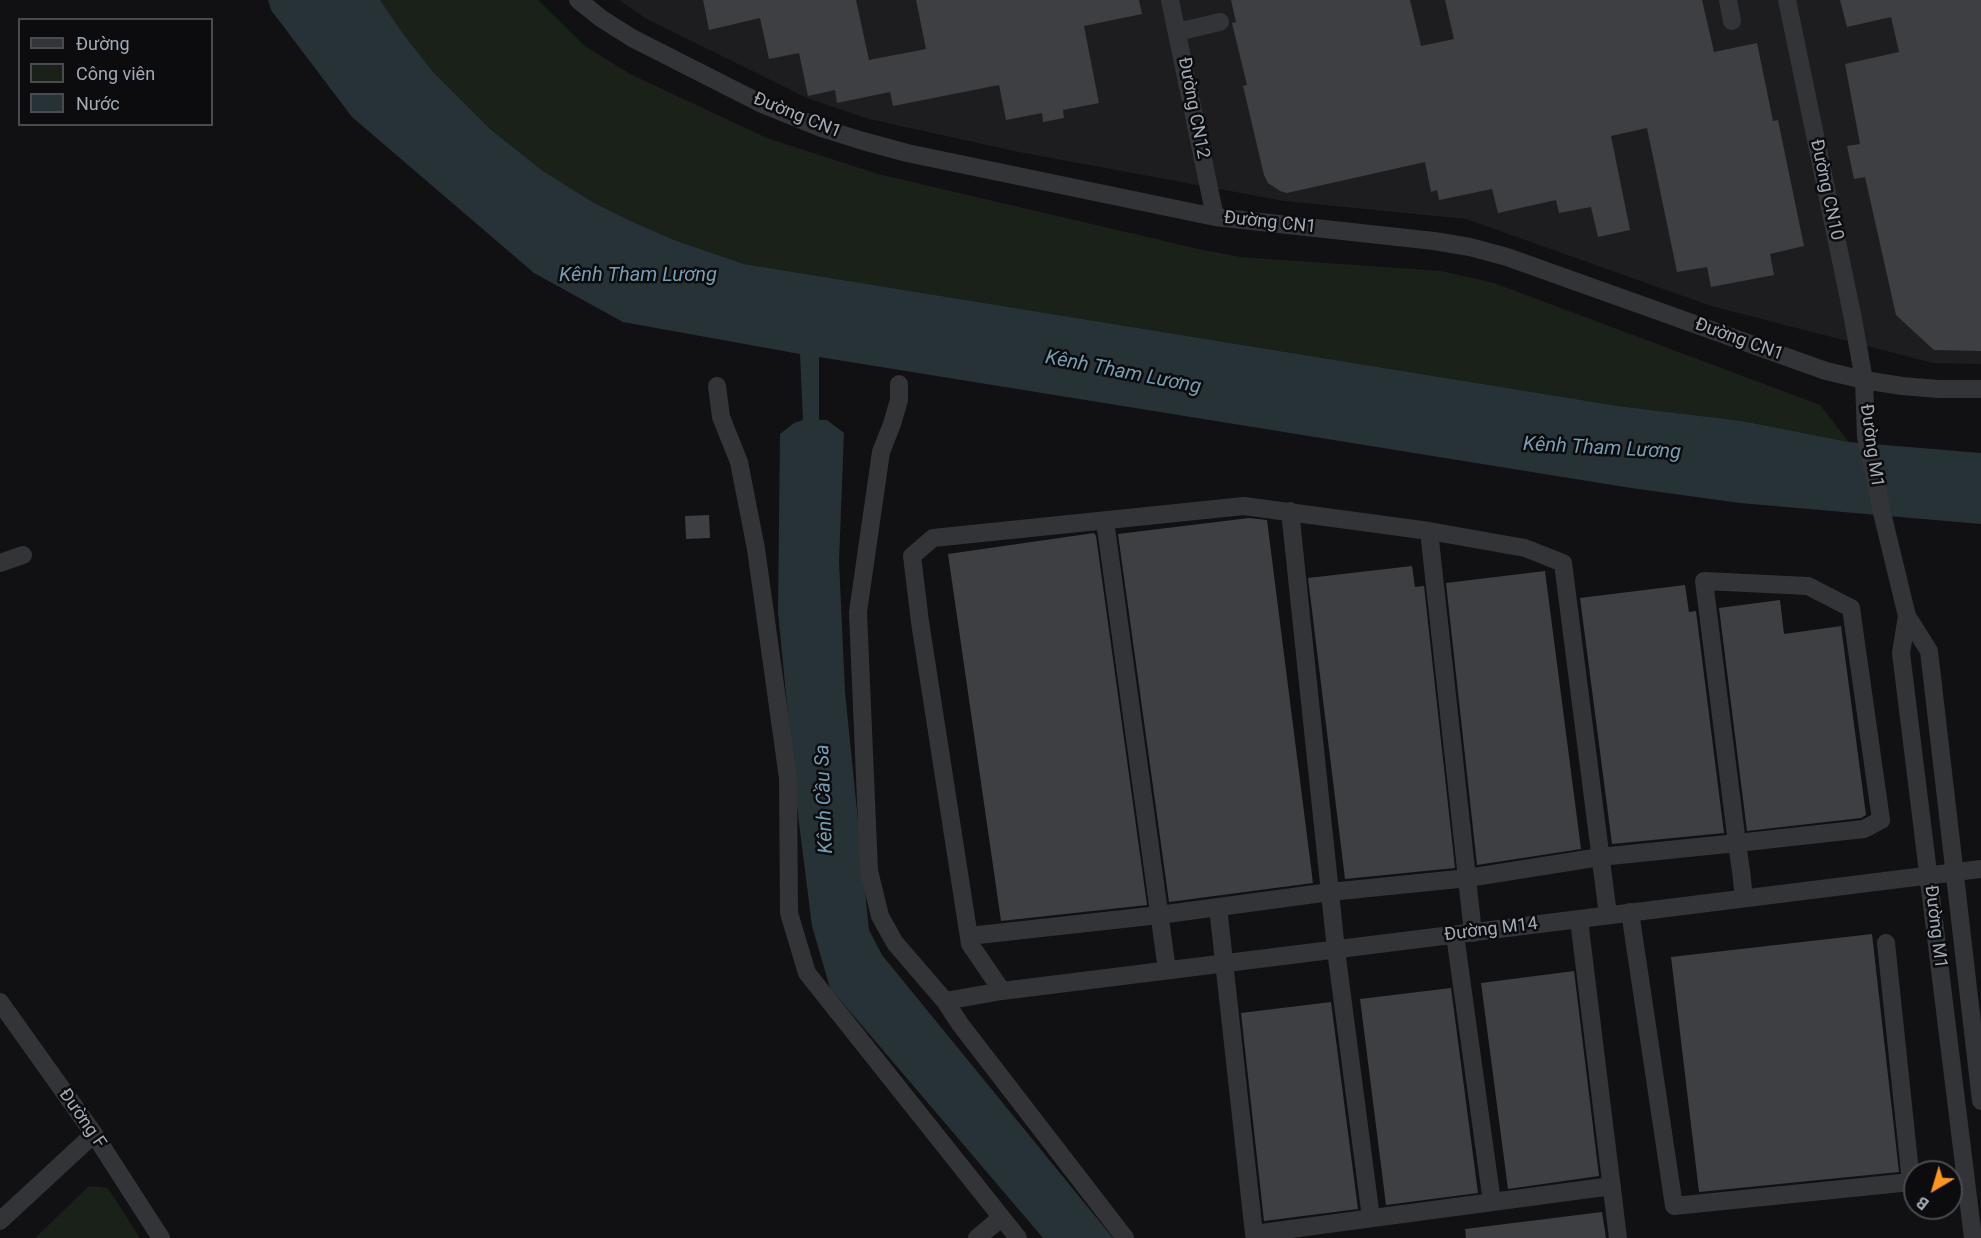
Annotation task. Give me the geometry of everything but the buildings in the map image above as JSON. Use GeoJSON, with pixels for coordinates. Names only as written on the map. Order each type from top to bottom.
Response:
{"type":"FeatureCollection","features":[{"type":"Feature","properties":{"kind":"street","name":"Đường CN1"},"geometry":{"type":"LineString","coordinates":[[579,0],[602,19],[632,38],[762,104],[821,128],[907,153],[1215,217],[1434,240],[1470,246],[1507,257],[1815,367],[1864,380],[1938,389],[1981,389]]}},
{"type":"Feature","properties":{"kind":"street","name":"Đường CN12"},"geometry":{"type":"LineString","coordinates":[[1170,0],[1215,217]]}},
{"type":"Feature","properties":{"kind":"street"},"geometry":{"type":"LineString","coordinates":[[1728,0],[1732,21]]}},
{"type":"Feature","properties":{"kind":"street","name":"Đường CN10"},"geometry":{"type":"LineString","coordinates":[[1787,0],[1864,380]]}},
{"type":"Feature","properties":{"kind":"street"},"geometry":{"type":"LineString","coordinates":[[1178,32],[1220,22]]}},
{"type":"Feature","properties":{"kind":"street","name":"Đường M1"},"geometry":{"type":"LineString","coordinates":[[1864,380],[1866,437],[1883,517],[1907,616],[1929,651],[1981,1101]]}},
{"type":"Feature","properties":{"kind":"street"},"geometry":{"type":"LineString","coordinates":[[898,384],[899,400],[881,452],[858,612],[869,871],[880,916],[895,943],[945,1001],[960,1024],[1125,1238]]}},
{"type":"Feature","properties":{"kind":"street"},"geometry":{"type":"LineString","coordinates":[[717,386],[721,417],[739,462],[756,549],[788,778],[789,913],[807,973],[1018,1238]]}},
{"type":"Feature","properties":{"kind":"street"},"geometry":{"type":"LineString","coordinates":[[1002,991],[970,944],[920,622],[912,556],[933,538],[1244,506],[1429,531],[1526,548],[1563,563],[1608,915]]}},
{"type":"Feature","properties":{"kind":"street"},"geometry":{"type":"LineString","coordinates":[[1290,511],[1336,950],[1371,1218]]}},
{"type":"Feature","properties":{"kind":"street"},"geometry":{"type":"LineString","coordinates":[[1105,521],[1167,970]]}},
{"type":"Feature","properties":{"kind":"street"},"geometry":{"type":"LineString","coordinates":[[1429,531],[1468,878],[1464,934],[1492,1202]]}},
{"type":"Feature","properties":{"kind":"street"},"geometry":{"type":"LineString","coordinates":[[0,563],[23,555]]}},
{"type":"Feature","properties":{"kind":"street"},"geometry":{"type":"LineString","coordinates":[[969,936],[1159,915],[1330,892],[1468,878],[1600,857],[1737,843],[1864,829],[1881,820],[1851,608],[1808,586],[1704,581],[1737,843],[1744,898]]}},
{"type":"Feature","properties":{"kind":"street","name":"Đường M1"},"geometry":{"type":"LineString","coordinates":[[1907,616],[1901,653],[1973,1238]]}},
{"type":"Feature","properties":{"kind":"street","name":"Đường M14"},"geometry":{"type":"LineString","coordinates":[[945,1001],[1002,991],[1981,869]]}},
{"type":"Feature","properties":{"kind":"street"},"geometry":{"type":"LineString","coordinates":[[1218,907],[1254,1234],[1278,1234],[1371,1218],[1612,1186]]}},
{"type":"Feature","properties":{"kind":"street"},"geometry":{"type":"LineString","coordinates":[[1630,912],[1674,1206],[1911,1182],[1886,943]]}},
{"type":"Feature","properties":{"kind":"street"},"geometry":{"type":"LineString","coordinates":[[1579,920],[1618,1238]]}},
{"type":"Feature","properties":{"kind":"street","name":"Đường F"},"geometry":{"type":"LineString","coordinates":[[0,1002],[93,1134],[161,1238]]}},
{"type":"Feature","properties":{"kind":"street"},"geometry":{"type":"LineString","coordinates":[[0,1221],[93,1134]]}},
{"type":"Feature","properties":{"kind":"street"},"geometry":{"type":"LineString","coordinates":[[977,1238],[1001,1218]]}},
{"type":"Feature","properties":{"kind":"shaded area"},"geometry":{"type":"Polygon","coordinates":[[[619,0],[1981,0],[1981,364],[1933,363],[1711,306],[1466,219],[1284,201],[1019,152],[869,119],[807,98],[645,18],[619,0]]]}},
{"type":"Feature","properties":{"kind":"green space"},"geometry":{"type":"Polygon","coordinates":[[[380,0],[538,0],[585,46],[630,74],[767,138],[878,174],[1241,257],[1441,271],[1494,283],[1820,405],[1849,442],[1742,421],[1618,406],[744,264],[674,240],[635,223],[594,203],[543,171],[490,129],[433,72],[380,0]]]}},
{"type":"Feature","properties":{"kind":"green space"},"geometry":{"type":"Polygon","coordinates":[[[89,1186],[108,1188],[140,1238],[35,1238],[89,1186]]]}},
{"type":"Feature","properties":{"kind":"water","name":"Kênh Tham Lương"},"geometry":{"type":"Polygon","coordinates":[[[268,0],[380,0],[433,72],[490,129],[543,171],[594,203],[635,223],[674,240],[744,264],[1618,406],[1742,421],[1849,442],[1981,453],[1981,524],[1740,503],[1631,488],[819,357],[819,420],[827,420],[844,433],[839,561],[845,692],[869,930],[882,955],[1113,1238],[1043,1238],[830,988],[812,926],[797,807],[778,612],[780,434],[794,423],[803,420],[800,354],[623,322],[534,273],[352,117],[271,10],[268,0]]]}},
{"type":"Feature","properties":{"kind":"water label","name":"Kênh Cầu Sa"},"geometry":{"type":"Point","coordinates":[825,799]}}]}
